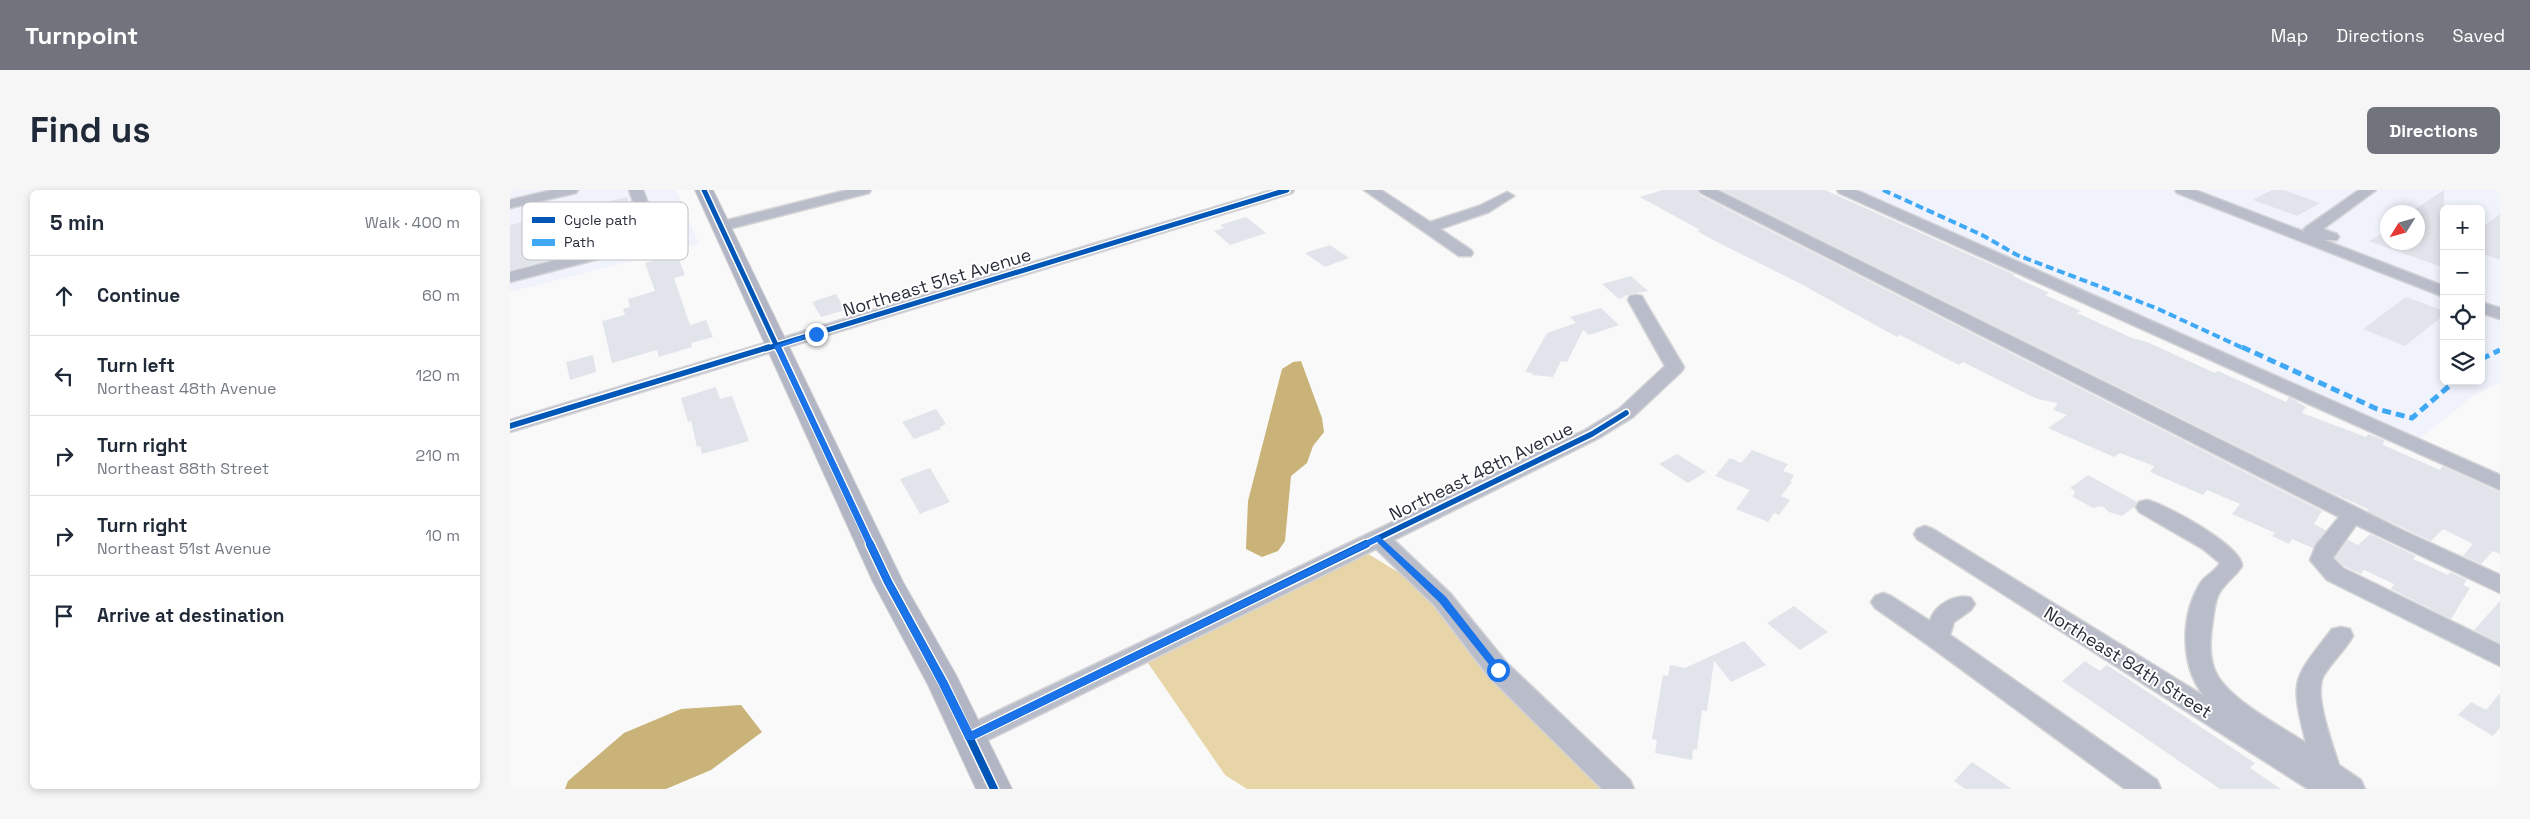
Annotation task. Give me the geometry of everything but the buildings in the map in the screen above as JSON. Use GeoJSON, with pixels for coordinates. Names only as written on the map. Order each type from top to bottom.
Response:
{"type":"FeatureCollection","features":[{"type":"Feature","properties":{"kind":"main road"},"geometry":{"type":"LineString","coordinates":[[704,190],[888,582],[944,684],[994,789]]}},
{"type":"Feature","properties":{"kind":"street"},"geometry":{"type":"LineString","coordinates":[[510,204],[570,190]]}},
{"type":"Feature","properties":{"kind":"street"},"geometry":{"type":"LineString","coordinates":[[636,190],[640,202]]}},
{"type":"Feature","properties":{"kind":"street"},"geometry":{"type":"LineString","coordinates":[[721,226],[864,190]]}},
{"type":"Feature","properties":{"kind":"street","name":"Northeast 51st Avenue"},"geometry":{"type":"LineString","coordinates":[[510,426],[1286,190]]}},
{"type":"Feature","properties":{"kind":"street"},"geometry":{"type":"LineString","coordinates":[[1371,190],[1465,253]]}},
{"type":"Feature","properties":{"kind":"street"},"geometry":{"type":"LineString","coordinates":[[1706,190],[2352,515],[2500,585]]}},
{"type":"Feature","properties":{"kind":"street"},"geometry":{"type":"LineString","coordinates":[[1844,190],[2500,483]]}},
{"type":"Feature","properties":{"kind":"street"},"geometry":{"type":"LineString","coordinates":[[2306,233],[2369,190]]}},
{"type":"Feature","properties":{"kind":"street"},"geometry":{"type":"LineString","coordinates":[[2186,191],[2440,278]]}},
{"type":"Feature","properties":{"kind":"street"},"geometry":{"type":"LineString","coordinates":[[1428,228],[1484,208],[1507,196]]}},
{"type":"Feature","properties":{"kind":"street"},"geometry":{"type":"LineString","coordinates":[[2306,233],[2440,290]]}},
{"type":"Feature","properties":{"kind":"street"},"geometry":{"type":"LineString","coordinates":[[510,277],[576,260]]}},
{"type":"Feature","properties":{"kind":"street"},"geometry":{"type":"LineString","coordinates":[[2485,294],[2500,300]]}},
{"type":"Feature","properties":{"kind":"street","name":"Northeast 48th Avenue"},"geometry":{"type":"LineString","coordinates":[[969,737],[1592,434],[1626,413],[1675,367],[1636,300]]}},
{"type":"Feature","properties":{"kind":"street"},"geometry":{"type":"LineString","coordinates":[[2485,308],[2500,314]]}},
{"type":"Feature","properties":{"kind":"street"},"geometry":{"type":"LineString","coordinates":[[2147,507],[2211,543],[2231,560],[2231,566],[2211,586],[2205,597],[2196,644],[2198,661],[2204,678],[2216,693],[2232,707],[2329,780],[2351,789]]}},
{"type":"Feature","properties":{"kind":"street"},"geometry":{"type":"LineString","coordinates":[[2352,515],[2324,551],[2321,560],[2335,574],[2500,656]]}},
{"type":"Feature","properties":{"kind":"street","name":"Northeast 84th Street"},"geometry":{"type":"LineString","coordinates":[[1925,534],[2329,780]]}},
{"type":"Feature","properties":{"kind":"street"},"geometry":{"type":"LineString","coordinates":[[1378,538],[1442,599],[1498,670],[1620,789]]}},
{"type":"Feature","properties":{"kind":"street"},"geometry":{"type":"LineString","coordinates":[[1884,602],[2146,789]]}},
{"type":"Feature","properties":{"kind":"street"},"geometry":{"type":"LineString","coordinates":[[1937,638],[1942,617],[1962,604]]}},
{"type":"Feature","properties":{"kind":"street"},"geometry":{"type":"LineString","coordinates":[[2329,780],[2308,700],[2310,676],[2341,636]]}},
{"type":"Feature","properties":{"kind":"shaded area"},"geometry":{"type":"Polygon","coordinates":[[[510,190],[676,190],[681,202],[522,202],[522,260],[636,260],[510,292],[510,190]]]}},
{"type":"Feature","properties":{"kind":"shaded area"},"geometry":{"type":"Polygon","coordinates":[[[1853,190],[2500,190],[2500,383],[2473,396],[2417,441],[1853,190]]]}},
{"type":"Feature","properties":{"kind":"shaded area"},"geometry":{"type":"Polygon","coordinates":[[[688,218],[699,244],[688,247],[688,218]]]}},
{"type":"Feature","properties":{"kind":"shaded area"},"geometry":{"type":"Polygon","coordinates":[[[1301,361],[1322,418],[1324,432],[1313,446],[1307,463],[1291,476],[1285,541],[1278,551],[1262,557],[1246,549],[1248,501],[1282,369],[1293,362],[1301,361]]]}},
{"type":"Feature","properties":{"kind":"shaded area"},"geometry":{"type":"Polygon","coordinates":[[[1365,552],[1416,583],[1607,789],[1247,789],[1225,775],[1148,663],[1365,552]]]}},
{"type":"Feature","properties":{"kind":"shaded area"},"geometry":{"type":"Polygon","coordinates":[[[741,705],[762,732],[711,770],[666,789],[565,789],[568,781],[624,733],[681,709],[741,705]]]}},
{"type":"Feature","properties":{"kind":"marked path"},"geometry":{"type":"LineString","coordinates":[[1883,190],[1982,235],[2017,255],[2156,308],[2377,409],[2405,418],[2412,418],[2450,385]]}},
{"type":"Feature","properties":{"kind":"marked path"},"geometry":{"type":"LineString","coordinates":[[2485,357],[2500,350]]}},
{"type":"Feature","properties":{"kind":"cycle path"},"geometry":{"type":"LineString","coordinates":[[704,190],[888,582],[944,684],[994,789]]}},
{"type":"Feature","properties":{"kind":"cycle path"},"geometry":{"type":"LineString","coordinates":[[510,426],[1287,190]]}},
{"type":"Feature","properties":{"kind":"cycle path"},"geometry":{"type":"LineString","coordinates":[[969,737],[1592,434],[1626,413]]}},
{"type":"Feature","properties":{"kind":"route"},"geometry":{"type":"LineString","coordinates":[[816,334],[778,346],[888,582],[944,684],[969,737],[1378,538],[1390,547],[1442,599],[1498,670]]}}]}
